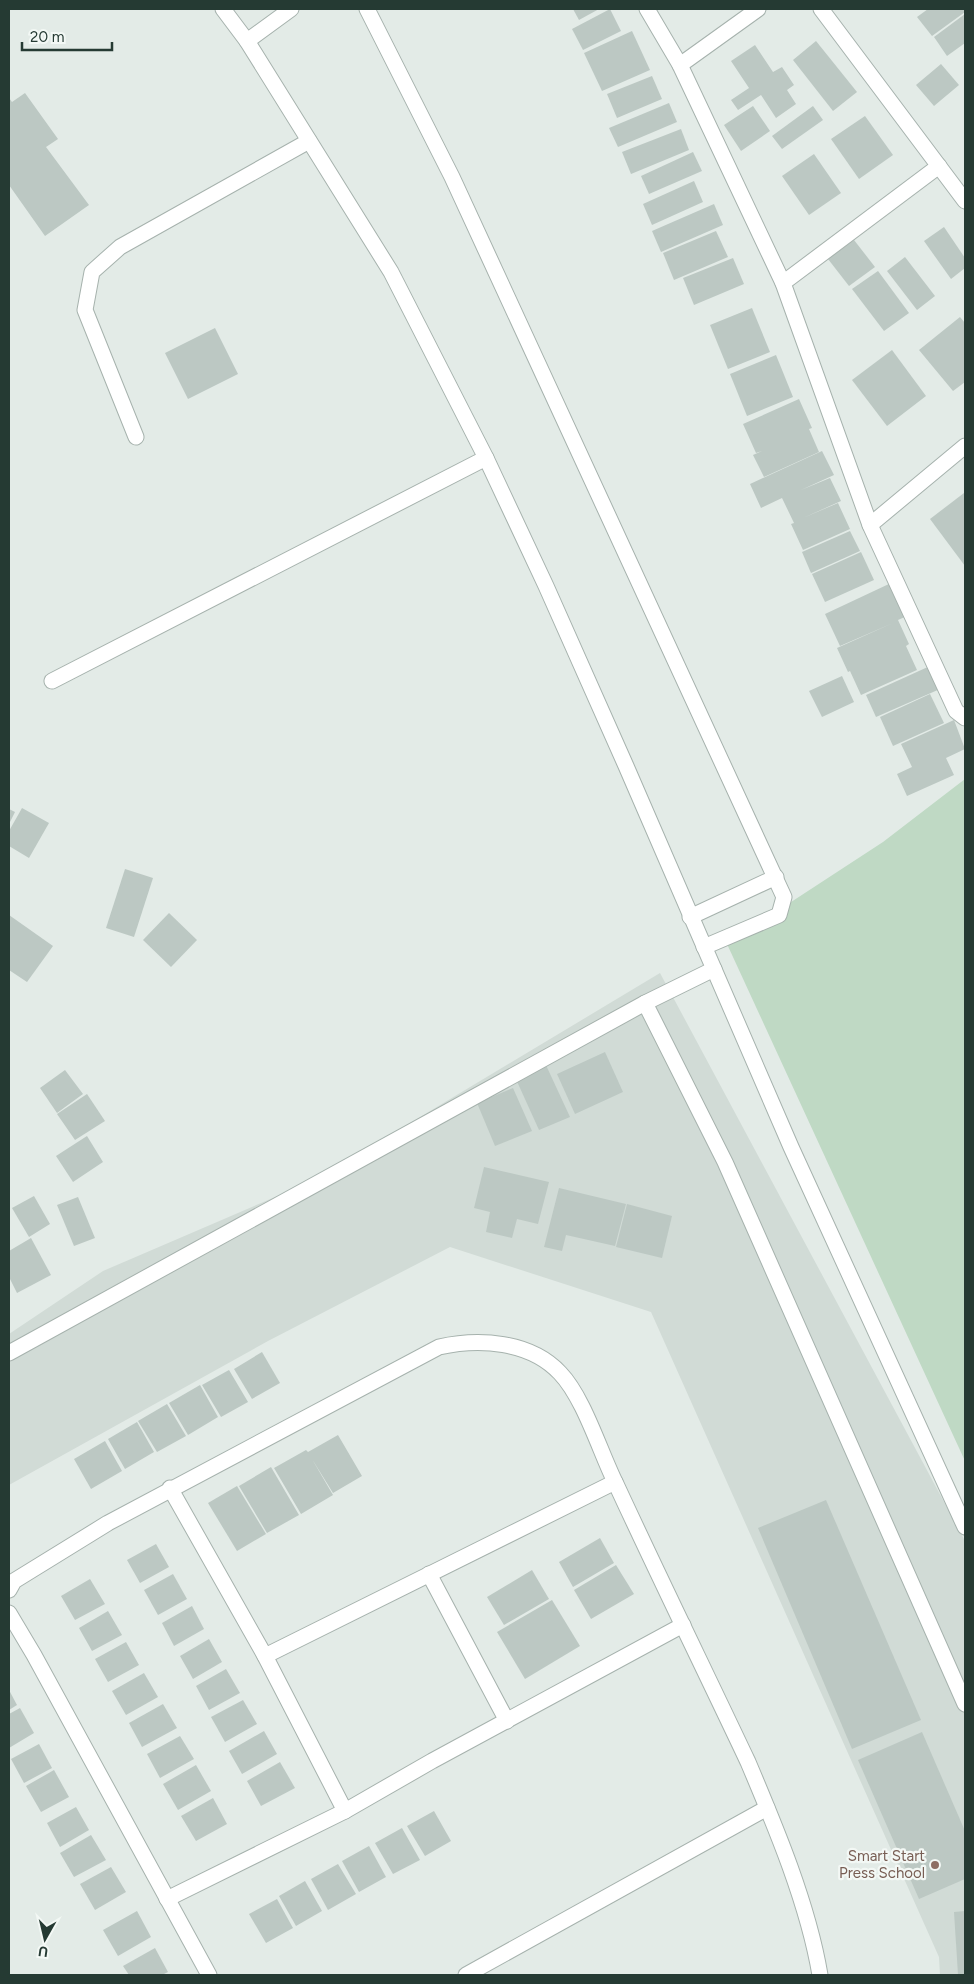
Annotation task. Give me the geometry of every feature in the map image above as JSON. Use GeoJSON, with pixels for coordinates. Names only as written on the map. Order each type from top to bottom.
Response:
{"type":"FeatureCollection","features":[{"type":"Feature","properties":{"kind":"street"},"geometry":{"type":"LineString","coordinates":[[223,9],[247,41],[391,272],[486,458],[550,595],[791,1147],[965,1528]]}},
{"type":"Feature","properties":{"kind":"street"},"geometry":{"type":"LineString","coordinates":[[247,41],[291,9]]}},
{"type":"Feature","properties":{"kind":"street"},"geometry":{"type":"LineString","coordinates":[[367,9],[452,177],[784,897],[779,915],[704,947]]}},
{"type":"Feature","properties":{"kind":"street"},"geometry":{"type":"LineString","coordinates":[[647,9],[680,65],[783,283],[870,525],[956,711],[965,718]]}},
{"type":"Feature","properties":{"kind":"street"},"geometry":{"type":"LineString","coordinates":[[680,65],[758,9]]}},
{"type":"Feature","properties":{"kind":"street"},"geometry":{"type":"LineString","coordinates":[[821,9],[965,201]]}},
{"type":"Feature","properties":{"kind":"street"},"geometry":{"type":"LineString","coordinates":[[136,437],[85,310],[92,272],[120,246],[309,141]]}},
{"type":"Feature","properties":{"kind":"street"},"geometry":{"type":"LineString","coordinates":[[783,283],[939,166]]}},
{"type":"Feature","properties":{"kind":"street"},"geometry":{"type":"LineString","coordinates":[[870,525],[965,446]]}},
{"type":"Feature","properties":{"kind":"street"},"geometry":{"type":"LineString","coordinates":[[52,681],[486,458]]}},
{"type":"Feature","properties":{"kind":"street"},"geometry":{"type":"LineString","coordinates":[[690,917],[776,877]]}},
{"type":"Feature","properties":{"kind":"street"},"geometry":{"type":"LineString","coordinates":[[9,1353],[645,1003],[714,969]]}},
{"type":"Feature","properties":{"kind":"street"},"geometry":{"type":"LineString","coordinates":[[645,1003],[725,1162],[965,1704]]}},
{"type":"Feature","properties":{"kind":"street"},"geometry":{"type":"LineString","coordinates":[[9,1590],[14,1581],[108,1523],[170,1488],[439,1346],[485,1342],[531,1353],[560,1372],[575,1392],[615,1482],[748,1762],[807,1917],[820,1975]]}},
{"type":"Feature","properties":{"kind":"street"},"geometry":{"type":"LineString","coordinates":[[265,1656],[615,1482]]}},
{"type":"Feature","properties":{"kind":"street"},"geometry":{"type":"LineString","coordinates":[[170,1488],[265,1656],[345,1811]]}},
{"type":"Feature","properties":{"kind":"street"},"geometry":{"type":"LineString","coordinates":[[429,1574],[507,1721]]}},
{"type":"Feature","properties":{"kind":"street"},"geometry":{"type":"LineString","coordinates":[[9,1613],[34,1655],[209,1975]]}},
{"type":"Feature","properties":{"kind":"street"},"geometry":{"type":"LineString","coordinates":[[167,1899],[345,1811],[683,1625]]}},
{"type":"Feature","properties":{"kind":"street"},"geometry":{"type":"LineString","coordinates":[[466,1975],[767,1808]]}},
{"type":"Feature","properties":{"kind":"shaded area"},"geometry":{"type":"Polygon","coordinates":[[[660,973],[965,1541],[965,1975],[940,1975],[939,1957],[651,1312],[450,1247],[268,1341],[9,1485],[9,1334],[103,1271],[317,1179],[660,973]]]}},
{"type":"Feature","properties":{"kind":"green space"},"geometry":{"type":"Polygon","coordinates":[[[965,779],[965,1461],[727,944],[883,842],[965,779]]]}},
{"type":"Feature","properties":{"kind":"building"},"geometry":{"type":"Polygon","coordinates":[[[573,9],[599,9],[579,20],[573,9]]]}},
{"type":"Feature","properties":{"kind":"building"},"geometry":{"type":"Polygon","coordinates":[[[610,9],[621,31],[583,50],[572,29],[610,9]]]}},
{"type":"Feature","properties":{"kind":"building"},"geometry":{"type":"Polygon","coordinates":[[[928,9],[965,9],[965,12],[932,36],[917,17],[928,9]]]}},
{"type":"Feature","properties":{"kind":"building"},"geometry":{"type":"Polygon","coordinates":[[[965,14],[965,43],[947,56],[934,37],[965,14]]]}},
{"type":"Feature","properties":{"kind":"building"},"geometry":{"type":"Polygon","coordinates":[[[632,31],[650,70],[602,91],[584,53],[632,31]]]}},
{"type":"Feature","properties":{"kind":"building"},"geometry":{"type":"Polygon","coordinates":[[[816,41],[857,92],[833,111],[793,60],[816,41]]]}},
{"type":"Feature","properties":{"kind":"building"},"geometry":{"type":"Polygon","coordinates":[[[755,45],[773,72],[782,67],[794,85],[787,90],[796,104],[776,118],[761,95],[738,110],[731,100],[749,88],[731,61],[755,45]]]}},
{"type":"Feature","properties":{"kind":"building"},"geometry":{"type":"Polygon","coordinates":[[[941,64],[959,85],[934,106],[916,85],[941,64]]]}},
{"type":"Feature","properties":{"kind":"building"},"geometry":{"type":"Polygon","coordinates":[[[652,76],[662,99],[617,118],[607,94],[652,76]]]}},
{"type":"Feature","properties":{"kind":"building"},"geometry":{"type":"Polygon","coordinates":[[[25,93],[58,139],[46,147],[89,205],[45,236],[9,185],[9,98],[12,102],[25,93]]]}},
{"type":"Feature","properties":{"kind":"building"},"geometry":{"type":"Polygon","coordinates":[[[669,103],[677,122],[618,147],[609,128],[669,103]]]}},
{"type":"Feature","properties":{"kind":"building"},"geometry":{"type":"Polygon","coordinates":[[[753,106],[770,131],[741,151],[724,125],[753,106]]]}},
{"type":"Feature","properties":{"kind":"building"},"geometry":{"type":"Polygon","coordinates":[[[813,106],[823,120],[782,149],[772,136],[813,106]]]}},
{"type":"Feature","properties":{"kind":"building"},"geometry":{"type":"Polygon","coordinates":[[[865,116],[893,155],[859,179],[831,139],[865,116]]]}},
{"type":"Feature","properties":{"kind":"building"},"geometry":{"type":"Polygon","coordinates":[[[681,129],[689,150],[631,174],[622,152],[681,129]]]}},
{"type":"Feature","properties":{"kind":"building"},"geometry":{"type":"Polygon","coordinates":[[[693,152],[702,171],[649,194],[641,176],[693,152]]]}},
{"type":"Feature","properties":{"kind":"building"},"geometry":{"type":"Polygon","coordinates":[[[814,154],[841,193],[809,215],[782,176],[814,154]]]}},
{"type":"Feature","properties":{"kind":"building"},"geometry":{"type":"Polygon","coordinates":[[[694,181],[703,202],[652,225],[643,204],[694,181]]]}},
{"type":"Feature","properties":{"kind":"building"},"geometry":{"type":"Polygon","coordinates":[[[714,204],[723,225],[661,252],[652,231],[714,204]]]}},
{"type":"Feature","properties":{"kind":"building"},"geometry":{"type":"Polygon","coordinates":[[[944,227],[965,258],[965,268],[951,279],[924,241],[944,227]]]}},
{"type":"Feature","properties":{"kind":"building"},"geometry":{"type":"Polygon","coordinates":[[[716,231],[728,257],[674,280],[663,253],[716,231]]]}},
{"type":"Feature","properties":{"kind":"building"},"geometry":{"type":"Polygon","coordinates":[[[854,240],[875,267],[849,286],[828,259],[854,240]]]}},
{"type":"Feature","properties":{"kind":"building"},"geometry":{"type":"Polygon","coordinates":[[[905,257],[935,296],[917,310],[887,271],[905,257]]]}},
{"type":"Feature","properties":{"kind":"building"},"geometry":{"type":"Polygon","coordinates":[[[733,258],[744,284],[694,305],[683,278],[733,258]]]}},
{"type":"Feature","properties":{"kind":"building"},"geometry":{"type":"Polygon","coordinates":[[[878,271],[909,313],[884,331],[852,289],[878,271]]]}},
{"type":"Feature","properties":{"kind":"building"},"geometry":{"type":"Polygon","coordinates":[[[752,308],[770,352],[728,369],[710,325],[752,308]]]}},
{"type":"Feature","properties":{"kind":"building"},"geometry":{"type":"Polygon","coordinates":[[[960,317],[965,323],[965,382],[953,391],[919,350],[960,317]]]}},
{"type":"Feature","properties":{"kind":"building"},"geometry":{"type":"Polygon","coordinates":[[[215,328],[238,374],[188,399],[165,353],[215,328]]]}},
{"type":"Feature","properties":{"kind":"building"},"geometry":{"type":"Polygon","coordinates":[[[892,350],[926,396],[887,426],[852,380],[892,350]]]}},
{"type":"Feature","properties":{"kind":"building"},"geometry":{"type":"Polygon","coordinates":[[[776,355],[793,397],[747,416],[730,374],[776,355]]]}},
{"type":"Feature","properties":{"kind":"building"},"geometry":{"type":"Polygon","coordinates":[[[799,399],[812,428],[809,429],[819,452],[764,477],[753,455],[762,451],[756,453],[743,424],[799,399]]]}},
{"type":"Feature","properties":{"kind":"building"},"geometry":{"type":"Polygon","coordinates":[[[822,451],[834,475],[801,490],[830,478],[841,501],[803,518],[838,503],[850,529],[803,550],[791,524],[794,523],[782,498],[761,508],[750,484],[822,451]]]}},
{"type":"Feature","properties":{"kind":"building"},"geometry":{"type":"Polygon","coordinates":[[[964,493],[965,495],[965,566],[930,519],[964,493]]]}},
{"type":"Feature","properties":{"kind":"building"},"geometry":{"type":"Polygon","coordinates":[[[850,531],[860,551],[811,573],[802,552],[850,531]]]}},
{"type":"Feature","properties":{"kind":"building"},"geometry":{"type":"Polygon","coordinates":[[[861,552],[874,580],[825,602],[812,574],[861,552]]]}},
{"type":"Feature","properties":{"kind":"building"},"geometry":{"type":"Polygon","coordinates":[[[891,583],[907,616],[898,620],[909,644],[906,646],[917,670],[861,695],[837,648],[893,623],[840,646],[825,614],[891,583]]]}},
{"type":"Feature","properties":{"kind":"building"},"geometry":{"type":"Polygon","coordinates":[[[930,666],[940,689],[876,717],[866,695],[930,666]]]}},
{"type":"Feature","properties":{"kind":"building"},"geometry":{"type":"Polygon","coordinates":[[[842,676],[854,702],[822,717],[809,691],[842,676]]]}},
{"type":"Feature","properties":{"kind":"building"},"geometry":{"type":"Polygon","coordinates":[[[930,694],[944,723],[893,746],[880,717],[930,694]]]}},
{"type":"Feature","properties":{"kind":"building"},"geometry":{"type":"Polygon","coordinates":[[[954,720],[965,749],[946,758],[954,775],[907,796],[897,774],[912,767],[901,744],[954,720]]]}},
{"type":"Feature","properties":{"kind":"building"},"geometry":{"type":"Polygon","coordinates":[[[22,808],[49,823],[29,858],[9,846],[9,831],[22,808]]]}},
{"type":"Feature","properties":{"kind":"building"},"geometry":{"type":"Polygon","coordinates":[[[9,809],[15,812],[9,824],[9,809]]]}},
{"type":"Feature","properties":{"kind":"building"},"geometry":{"type":"Polygon","coordinates":[[[125,869],[153,878],[134,937],[106,928],[125,869]]]}},
{"type":"Feature","properties":{"kind":"building"},"geometry":{"type":"Polygon","coordinates":[[[169,913],[197,940],[171,967],[143,940],[169,913]]]}},
{"type":"Feature","properties":{"kind":"building"},"geometry":{"type":"Polygon","coordinates":[[[9,915],[53,946],[27,982],[9,970],[9,915]]]}},
{"type":"Feature","properties":{"kind":"building"},"geometry":{"type":"Polygon","coordinates":[[[605,1052],[623,1092],[575,1114],[557,1074],[605,1052]]]}},
{"type":"Feature","properties":{"kind":"building"},"geometry":{"type":"Polygon","coordinates":[[[545,1063],[570,1117],[539,1130],[515,1077],[545,1063]]]}},
{"type":"Feature","properties":{"kind":"building"},"geometry":{"type":"Polygon","coordinates":[[[65,1070],[83,1094],[57,1113],[40,1088],[65,1070]]]}},
{"type":"Feature","properties":{"kind":"building"},"geometry":{"type":"Polygon","coordinates":[[[513,1088],[532,1131],[495,1146],[477,1103],[513,1088]]]}},
{"type":"Feature","properties":{"kind":"building"},"geometry":{"type":"Polygon","coordinates":[[[87,1094],[105,1121],[75,1140],[57,1114],[87,1094]]]}},
{"type":"Feature","properties":{"kind":"building"},"geometry":{"type":"Polygon","coordinates":[[[87,1136],[103,1162],[73,1182],[56,1156],[87,1136]]]}},
{"type":"Feature","properties":{"kind":"building"},"geometry":{"type":"Polygon","coordinates":[[[484,1167],[549,1182],[538,1224],[517,1219],[512,1238],[486,1232],[490,1212],[474,1208],[484,1167]]]}},
{"type":"Feature","properties":{"kind":"building"},"geometry":{"type":"Polygon","coordinates":[[[559,1188],[626,1204],[615,1246],[566,1235],[562,1251],[544,1247],[559,1188]]]}},
{"type":"Feature","properties":{"kind":"building"},"geometry":{"type":"Polygon","coordinates":[[[34,1196],[50,1224],[29,1237],[12,1208],[34,1196]]]}},
{"type":"Feature","properties":{"kind":"building"},"geometry":{"type":"Polygon","coordinates":[[[78,1197],[95,1238],[74,1246],[57,1205],[78,1197]]]}},
{"type":"Feature","properties":{"kind":"building"},"geometry":{"type":"Polygon","coordinates":[[[627,1204],[672,1216],[662,1258],[616,1247],[627,1204]]]}},
{"type":"Feature","properties":{"kind":"building"},"geometry":{"type":"Polygon","coordinates":[[[31,1238],[51,1275],[17,1293],[9,1277],[9,1251],[31,1238]]]}},
{"type":"Feature","properties":{"kind":"building"},"geometry":{"type":"Polygon","coordinates":[[[262,1352],[280,1383],[252,1399],[234,1369],[262,1352]]]}},
{"type":"Feature","properties":{"kind":"building"},"geometry":{"type":"Polygon","coordinates":[[[229,1370],[248,1402],[221,1417],[202,1385],[229,1370]]]}},
{"type":"Feature","properties":{"kind":"building"},"geometry":{"type":"Polygon","coordinates":[[[200,1385],[218,1417],[188,1435],[169,1403],[200,1385]]]}},
{"type":"Feature","properties":{"kind":"building"},"geometry":{"type":"Polygon","coordinates":[[[167,1404],[186,1436],[157,1452],[138,1421],[167,1404]]]}},
{"type":"Feature","properties":{"kind":"building"},"geometry":{"type":"Polygon","coordinates":[[[137,1422],[154,1452],[125,1469],[108,1439],[137,1422]]]}},
{"type":"Feature","properties":{"kind":"building"},"geometry":{"type":"Polygon","coordinates":[[[338,1435],[362,1476],[333,1493],[312,1459],[333,1495],[301,1514],[274,1468],[338,1435]]]}},
{"type":"Feature","properties":{"kind":"building"},"geometry":{"type":"Polygon","coordinates":[[[105,1441],[122,1471],[91,1489],[74,1459],[105,1441]]]}},
{"type":"Feature","properties":{"kind":"building"},"geometry":{"type":"Polygon","coordinates":[[[271,1467],[299,1515],[267,1533],[239,1486],[271,1467]]]}},
{"type":"Feature","properties":{"kind":"building"},"geometry":{"type":"Polygon","coordinates":[[[237,1486],[266,1534],[237,1551],[208,1503],[237,1486]]]}},
{"type":"Feature","properties":{"kind":"building"},"geometry":{"type":"Polygon","coordinates":[[[826,1500],[921,1720],[852,1749],[758,1528],[826,1500]]]}},
{"type":"Feature","properties":{"kind":"building"},"geometry":{"type":"Polygon","coordinates":[[[600,1538],[614,1563],[573,1587],[559,1562],[600,1538]]]}},
{"type":"Feature","properties":{"kind":"building"},"geometry":{"type":"Polygon","coordinates":[[[156,1544],[169,1567],[140,1583],[127,1560],[156,1544]]]}},
{"type":"Feature","properties":{"kind":"building"},"geometry":{"type":"Polygon","coordinates":[[[616,1565],[634,1594],[591,1619],[574,1590],[616,1565]]]}},
{"type":"Feature","properties":{"kind":"building"},"geometry":{"type":"Polygon","coordinates":[[[532,1570],[549,1599],[504,1625],[487,1597],[532,1570]]]}},
{"type":"Feature","properties":{"kind":"building"},"geometry":{"type":"Polygon","coordinates":[[[173,1574],[187,1599],[158,1615],[144,1590],[173,1574]]]}},
{"type":"Feature","properties":{"kind":"building"},"geometry":{"type":"Polygon","coordinates":[[[90,1579],[105,1604],[75,1620],[61,1596],[90,1579]]]}},
{"type":"Feature","properties":{"kind":"building"},"geometry":{"type":"Polygon","coordinates":[[[552,1600],[580,1646],[525,1679],[497,1632],[552,1600]]]}},
{"type":"Feature","properties":{"kind":"building"},"geometry":{"type":"Polygon","coordinates":[[[192,1606],[204,1629],[174,1646],[162,1623],[192,1606]]]}},
{"type":"Feature","properties":{"kind":"building"},"geometry":{"type":"Polygon","coordinates":[[[108,1611],[122,1635],[92,1651],[79,1628],[108,1611]]]}},
{"type":"Feature","properties":{"kind":"building"},"geometry":{"type":"Polygon","coordinates":[[[209,1639],[222,1662],[193,1679],[180,1656],[209,1639]]]}},
{"type":"Feature","properties":{"kind":"building"},"geometry":{"type":"Polygon","coordinates":[[[126,1642],[139,1665],[108,1682],[95,1659],[126,1642]]]}},
{"type":"Feature","properties":{"kind":"building"},"geometry":{"type":"Polygon","coordinates":[[[226,1669],[240,1693],[209,1710],[196,1686],[226,1669]]]}},
{"type":"Feature","properties":{"kind":"building"},"geometry":{"type":"Polygon","coordinates":[[[144,1673],[158,1697],[126,1715],[112,1691],[144,1673]]]}},
{"type":"Feature","properties":{"kind":"building"},"geometry":{"type":"Polygon","coordinates":[[[9,1690],[17,1705],[9,1710],[9,1690]]]}},
{"type":"Feature","properties":{"kind":"building"},"geometry":{"type":"Polygon","coordinates":[[[243,1700],[257,1724],[225,1742],[211,1717],[243,1700]]]}},
{"type":"Feature","properties":{"kind":"building"},"geometry":{"type":"Polygon","coordinates":[[[163,1704],[177,1728],[142,1747],[129,1723],[163,1704]]]}},
{"type":"Feature","properties":{"kind":"building"},"geometry":{"type":"Polygon","coordinates":[[[20,1708],[34,1733],[9,1748],[9,1714],[20,1708]]]}},
{"type":"Feature","properties":{"kind":"building"},"geometry":{"type":"Polygon","coordinates":[[[264,1731],[277,1754],[242,1774],[229,1751],[264,1731]]]}},
{"type":"Feature","properties":{"kind":"building"},"geometry":{"type":"Polygon","coordinates":[[[922,1732],[965,1831],[965,1879],[919,1899],[858,1760],[922,1732]]]}},
{"type":"Feature","properties":{"kind":"building"},"geometry":{"type":"Polygon","coordinates":[[[180,1736],[194,1759],[160,1778],[147,1754],[180,1736]]]}},
{"type":"Feature","properties":{"kind":"building"},"geometry":{"type":"Polygon","coordinates":[[[39,1744],[52,1768],[24,1783],[11,1759],[39,1744]]]}},
{"type":"Feature","properties":{"kind":"building"},"geometry":{"type":"Polygon","coordinates":[[[280,1762],[295,1788],[261,1806],[247,1781],[280,1762]]]}},
{"type":"Feature","properties":{"kind":"building"},"geometry":{"type":"Polygon","coordinates":[[[196,1765],[211,1791],[178,1810],[163,1784],[196,1765]]]}},
{"type":"Feature","properties":{"kind":"building"},"geometry":{"type":"Polygon","coordinates":[[[54,1770],[69,1797],[41,1812],[26,1786],[54,1770]]]}},
{"type":"Feature","properties":{"kind":"building"},"geometry":{"type":"Polygon","coordinates":[[[213,1798],[227,1824],[196,1841],[181,1816],[213,1798]]]}},
{"type":"Feature","properties":{"kind":"building"},"geometry":{"type":"Polygon","coordinates":[[[76,1807],[89,1830],[60,1847],[47,1823],[76,1807]]]}},
{"type":"Feature","properties":{"kind":"building"},"geometry":{"type":"Polygon","coordinates":[[[434,1811],[451,1841],[425,1856],[407,1826],[434,1811]]]}},
{"type":"Feature","properties":{"kind":"building"},"geometry":{"type":"Polygon","coordinates":[[[402,1828],[420,1860],[393,1874],[375,1843],[402,1828]]]}},
{"type":"Feature","properties":{"kind":"building"},"geometry":{"type":"Polygon","coordinates":[[[91,1835],[106,1860],[74,1877],[60,1853],[91,1835]]]}},
{"type":"Feature","properties":{"kind":"building"},"geometry":{"type":"Polygon","coordinates":[[[369,1846],[386,1877],[359,1892],[342,1861],[369,1846]]]}},
{"type":"Feature","properties":{"kind":"building"},"geometry":{"type":"Polygon","coordinates":[[[338,1864],[356,1894],[328,1910],[311,1879],[338,1864]]]}},
{"type":"Feature","properties":{"kind":"building"},"geometry":{"type":"Polygon","coordinates":[[[111,1867],[126,1892],[95,1910],[80,1884],[111,1867]]]}},
{"type":"Feature","properties":{"kind":"building"},"geometry":{"type":"Polygon","coordinates":[[[305,1881],[322,1911],[296,1926],[279,1896],[305,1881]]]}},
{"type":"Feature","properties":{"kind":"building"},"geometry":{"type":"Polygon","coordinates":[[[277,1899],[293,1928],[266,1943],[249,1914],[277,1899]]]}},
{"type":"Feature","properties":{"kind":"building"},"geometry":{"type":"Polygon","coordinates":[[[137,1911],[151,1937],[118,1956],[103,1930],[137,1911]]]}},
{"type":"Feature","properties":{"kind":"building"},"geometry":{"type":"Polygon","coordinates":[[[965,1911],[965,1975],[958,1975],[954,1912],[965,1911]]]}},
{"type":"Feature","properties":{"kind":"building"},"geometry":{"type":"Polygon","coordinates":[[[155,1948],[168,1972],[162,1975],[129,1975],[123,1966],[155,1948]]]}},
{"type":"Feature","properties":{"kind":"place","name":"Smart Start Press School"},"geometry":{"type":"Point","coordinates":[935,1865]}}]}
